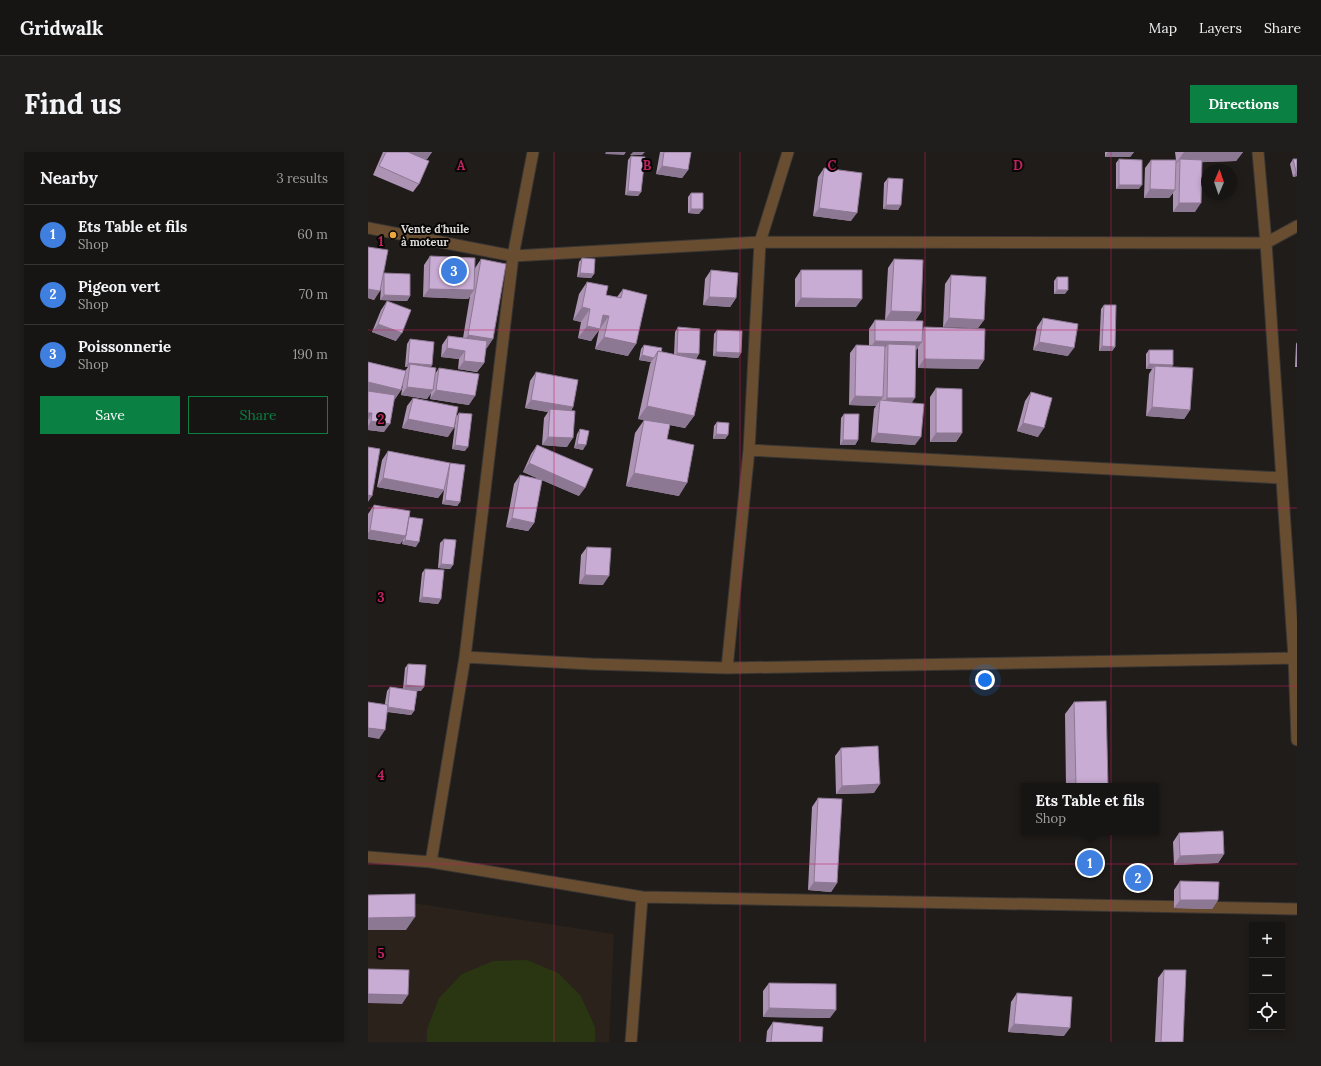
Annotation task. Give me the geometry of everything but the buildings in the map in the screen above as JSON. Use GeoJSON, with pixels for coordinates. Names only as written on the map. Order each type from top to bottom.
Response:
{"type":"FeatureCollection","features":[{"type":"Feature","properties":{"kind":"street"},"geometry":{"type":"LineString","coordinates":[[431,862],[465,657],[512,256],[533,152]]}},
{"type":"Feature","properties":{"kind":"street"},"geometry":{"type":"LineString","coordinates":[[728,668],[749,450],[760,242],[788,152]]}},
{"type":"Feature","properties":{"kind":"street"},"geometry":{"type":"LineString","coordinates":[[1258,152],[1266,243],[1295,658],[1297,740]]}},
{"type":"Feature","properties":{"kind":"street"},"geometry":{"type":"LineString","coordinates":[[368,228],[512,256],[760,242],[1266,243],[1297,226]]}},
{"type":"Feature","properties":{"kind":"street"},"geometry":{"type":"LineString","coordinates":[[749,450],[1282,478]]}},
{"type":"Feature","properties":{"kind":"street"},"geometry":{"type":"LineString","coordinates":[[465,657],[591,664],[728,668],[1295,658]]}},
{"type":"Feature","properties":{"kind":"street"},"geometry":{"type":"LineString","coordinates":[[368,857],[431,862],[642,897],[1297,909]]}},
{"type":"Feature","properties":{"kind":"street"},"geometry":{"type":"LineString","coordinates":[[631,1042],[642,897]]}},
{"type":"Feature","properties":{"kind":"shaded area"},"geometry":{"type":"Polygon","coordinates":[[[368,896],[614,934],[609,1042],[368,1042],[368,896]]]}},
{"type":"Feature","properties":{"kind":"green space"},"geometry":{"type":"Polygon","coordinates":[[[527,960],[558,973],[581,996],[595,1027],[595,1042],[427,1042],[427,1029],[439,998],[462,974],[493,961],[527,960]]]}},
{"type":"Feature","properties":{"kind":"place","name":"Vente d'huile à moteur"},"geometry":{"type":"Point","coordinates":[393,235]}},
{"type":"Feature","properties":{"kind":"place","name":"Poissonnerie"},"geometry":{"type":"Point","coordinates":[454,271]}},
{"type":"Feature","properties":{"kind":"place","name":"Ets Table et fils"},"geometry":{"type":"Point","coordinates":[1090,863]}},
{"type":"Feature","properties":{"kind":"place","name":"Pigeon vert"},"geometry":{"type":"Point","coordinates":[1138,878]}}]}
